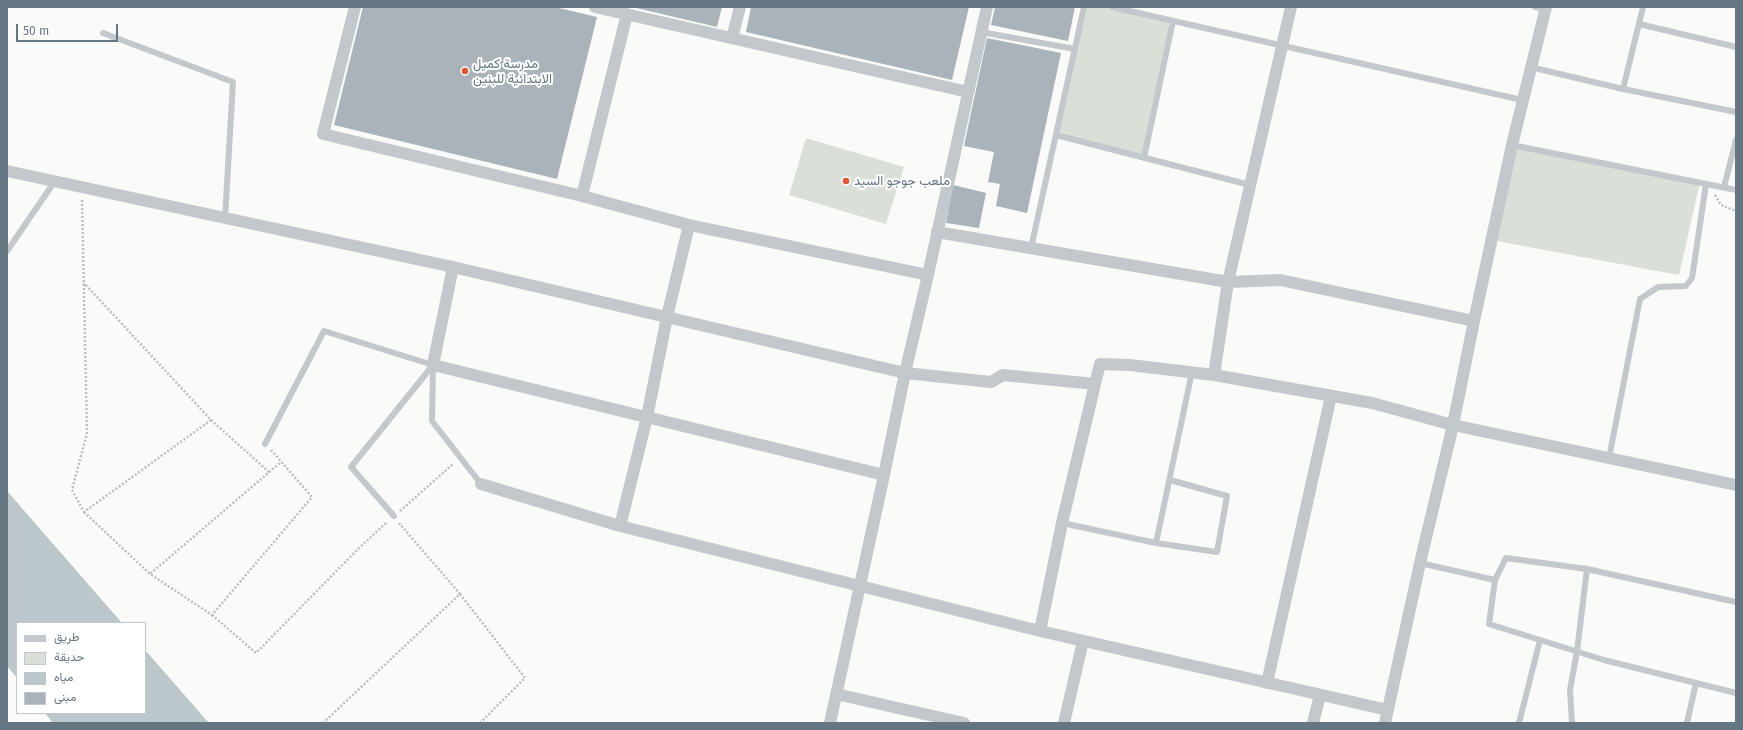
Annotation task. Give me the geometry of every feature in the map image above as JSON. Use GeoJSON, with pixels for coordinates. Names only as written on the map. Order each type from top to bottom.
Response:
{"type":"FeatureCollection","features":[{"type":"Feature","properties":{"kind":"street"},"geometry":{"type":"LineString","coordinates":[[355,7],[323,134],[582,196],[689,225],[928,276]]}},
{"type":"Feature","properties":{"kind":"street"},"geometry":{"type":"LineString","coordinates":[[595,7],[968,92]]}},
{"type":"Feature","properties":{"kind":"street"},"geometry":{"type":"LineString","coordinates":[[732,38],[740,7]]}},
{"type":"Feature","properties":{"kind":"street"},"geometry":{"type":"LineString","coordinates":[[830,723],[905,373],[928,276],[986,7]]}},
{"type":"Feature","properties":{"kind":"street"},"geometry":{"type":"LineString","coordinates":[[1214,375],[1228,282],[1291,7]]}},
{"type":"Feature","properties":{"kind":"street"},"geometry":{"type":"LineString","coordinates":[[1385,723],[1420,563],[1453,425],[1542,8]]}},
{"type":"Feature","properties":{"kind":"street"},"geometry":{"type":"LineString","coordinates":[[582,196],[627,14]]}},
{"type":"Feature","properties":{"kind":"street"},"geometry":{"type":"LineString","coordinates":[[7,171],[453,267],[905,373],[991,382],[1003,375],[1095,384]]}},
{"type":"Feature","properties":{"kind":"street"},"geometry":{"type":"LineString","coordinates":[[620,526],[647,417],[667,317],[689,225]]}},
{"type":"Feature","properties":{"kind":"street"},"geometry":{"type":"LineString","coordinates":[[937,232],[1228,282],[1280,280],[1474,321]]}},
{"type":"Feature","properties":{"kind":"street"},"geometry":{"type":"LineString","coordinates":[[453,267],[433,365],[884,476]]}},
{"type":"Feature","properties":{"kind":"street"},"geometry":{"type":"LineString","coordinates":[[1040,631],[1062,523],[1100,364],[1130,365],[1214,375],[1372,403],[1453,425],[1736,485]]}},
{"type":"Feature","properties":{"kind":"street"},"geometry":{"type":"LineString","coordinates":[[1267,683],[1332,396]]}},
{"type":"Feature","properties":{"kind":"street"},"geometry":{"type":"LineString","coordinates":[[481,484],[620,526],[1040,631],[1388,710]]}},
{"type":"Feature","properties":{"kind":"street"},"geometry":{"type":"LineString","coordinates":[[1064,723],[1083,641]]}},
{"type":"Feature","properties":{"kind":"street"},"geometry":{"type":"LineString","coordinates":[[836,694],[930,720],[964,723]]}},
{"type":"Feature","properties":{"kind":"street"},"geometry":{"type":"LineString","coordinates":[[1313,723],[1320,695]]}},
{"type":"Feature","properties":{"kind":"lane"},"geometry":{"type":"LineString","coordinates":[[1031,248],[1084,7]]}},
{"type":"Feature","properties":{"kind":"lane"},"geometry":{"type":"LineString","coordinates":[[1112,7],[1522,100]]}},
{"type":"Feature","properties":{"kind":"lane"},"geometry":{"type":"LineString","coordinates":[[1623,89],[1643,7]]}},
{"type":"Feature","properties":{"kind":"lane"},"geometry":{"type":"LineString","coordinates":[[1144,158],[1173,21]]}},
{"type":"Feature","properties":{"kind":"lane"},"geometry":{"type":"LineString","coordinates":[[1639,24],[1736,47]]}},
{"type":"Feature","properties":{"kind":"lane"},"geometry":{"type":"LineString","coordinates":[[981,32],[1075,49]]}},
{"type":"Feature","properties":{"kind":"lane"},"geometry":{"type":"LineString","coordinates":[[103,33],[233,82],[225,218]]}},
{"type":"Feature","properties":{"kind":"lane"},"geometry":{"type":"LineString","coordinates":[[1530,67],[1623,89],[1736,112]]}},
{"type":"Feature","properties":{"kind":"lane"},"geometry":{"type":"LineString","coordinates":[[1056,135],[1250,185]]}},
{"type":"Feature","properties":{"kind":"lane"},"geometry":{"type":"LineString","coordinates":[[1724,187],[1736,140]]}},
{"type":"Feature","properties":{"kind":"lane"},"geometry":{"type":"LineString","coordinates":[[1512,145],[1736,190]]}},
{"type":"Feature","properties":{"kind":"lane"},"geometry":{"type":"LineString","coordinates":[[7,251],[55,181]]}},
{"type":"Feature","properties":{"kind":"lane"},"geometry":{"type":"LineString","coordinates":[[1609,458],[1640,299],[1658,287],[1686,286],[1692,278],[1706,184]]}},
{"type":"Feature","properties":{"kind":"lane"},"geometry":{"type":"LineString","coordinates":[[265,444],[324,331],[433,365]]}},
{"type":"Feature","properties":{"kind":"lane"},"geometry":{"type":"LineString","coordinates":[[433,365],[432,421],[481,484]]}},
{"type":"Feature","properties":{"kind":"lane"},"geometry":{"type":"LineString","coordinates":[[394,516],[351,467],[433,365]]}},
{"type":"Feature","properties":{"kind":"lane"},"geometry":{"type":"LineString","coordinates":[[1156,543],[1192,372]]}},
{"type":"Feature","properties":{"kind":"lane"},"geometry":{"type":"LineString","coordinates":[[1062,523],[1156,543],[1217,552],[1227,496],[1170,480]]}},
{"type":"Feature","properties":{"kind":"lane"},"geometry":{"type":"LineString","coordinates":[[1736,602],[1587,568],[1506,558],[1495,580],[1489,624],[1577,650],[1604,660],[1736,693]]}},
{"type":"Feature","properties":{"kind":"lane"},"geometry":{"type":"LineString","coordinates":[[1420,563],[1495,580]]}},
{"type":"Feature","properties":{"kind":"lane"},"geometry":{"type":"LineString","coordinates":[[1572,723],[1570,690],[1577,650],[1587,568]]}},
{"type":"Feature","properties":{"kind":"lane"},"geometry":{"type":"LineString","coordinates":[[1519,723],[1540,640]]}},
{"type":"Feature","properties":{"kind":"lane"},"geometry":{"type":"LineString","coordinates":[[1687,723],[1696,683]]}},
{"type":"Feature","properties":{"kind":"path"},"geometry":{"type":"LineString","coordinates":[[1706,184],[1722,205],[1736,211]]}},
{"type":"Feature","properties":{"kind":"path"},"geometry":{"type":"LineString","coordinates":[[82,187],[87,432],[72,490],[84,512],[150,574],[212,615],[256,653],[358,549],[460,458]]}},
{"type":"Feature","properties":{"kind":"path"},"geometry":{"type":"LineString","coordinates":[[84,283],[211,420],[269,472]]}},
{"type":"Feature","properties":{"kind":"path"},"geometry":{"type":"LineString","coordinates":[[84,512],[211,420]]}},
{"type":"Feature","properties":{"kind":"path"},"geometry":{"type":"LineString","coordinates":[[212,615],[312,497],[265,444]]}},
{"type":"Feature","properties":{"kind":"path"},"geometry":{"type":"LineString","coordinates":[[150,574],[281,462]]}},
{"type":"Feature","properties":{"kind":"path"},"geometry":{"type":"LineString","coordinates":[[394,516],[460,594],[525,678],[480,723]]}},
{"type":"Feature","properties":{"kind":"path"},"geometry":{"type":"LineString","coordinates":[[323,723],[460,594]]}},
{"type":"Feature","properties":{"kind":"green space"},"geometry":{"type":"Polygon","coordinates":[[[1084,7],[1112,7],[1173,21],[1144,158],[1056,135],[1084,7]]]}},
{"type":"Feature","properties":{"kind":"green space","name":"ملعب جوجو السيد"},"geometry":{"type":"Polygon","coordinates":[[[806,138],[904,167],[886,224],[789,195],[806,138]]]}},
{"type":"Feature","properties":{"kind":"green space"},"geometry":{"type":"Polygon","coordinates":[[[1512,145],[1700,182],[1679,275],[1491,240],[1512,145]]]}},
{"type":"Feature","properties":{"kind":"water"},"geometry":{"type":"Polygon","coordinates":[[[7,491],[121,622],[16,622],[16,677],[7,666],[7,491]]]}},
{"type":"Feature","properties":{"kind":"water"},"geometry":{"type":"Polygon","coordinates":[[[146,651],[209,723],[53,723],[46,714],[146,714],[146,651]]]}},
{"type":"Feature","properties":{"kind":"building","name":"مدرسة كميل الابتدائية للبنين"},"geometry":{"type":"Polygon","coordinates":[[[363,7],[555,7],[597,17],[557,179],[334,125],[363,7]]]}},
{"type":"Feature","properties":{"kind":"building"},"geometry":{"type":"Polygon","coordinates":[[[632,7],[722,7],[717,27],[632,7]]]}},
{"type":"Feature","properties":{"kind":"building"},"geometry":{"type":"Polygon","coordinates":[[[751,7],[969,7],[952,80],[746,32],[751,7]]]}},
{"type":"Feature","properties":{"kind":"building"},"geometry":{"type":"Polygon","coordinates":[[[995,7],[1075,7],[1068,41],[991,25],[995,7]]]}},
{"type":"Feature","properties":{"kind":"building"},"geometry":{"type":"Polygon","coordinates":[[[987,38],[1061,53],[1027,213],[996,206],[1000,184],[988,182],[994,152],[964,146],[987,38]]]}},
{"type":"Feature","properties":{"kind":"building"},"geometry":{"type":"Polygon","coordinates":[[[953,185],[986,193],[979,228],[946,223],[953,185]]]}},
{"type":"Feature","properties":{"kind":"place","name":"مدرسة كميل الابتدائية للبنين"},"geometry":{"type":"Point","coordinates":[465,71]}},
{"type":"Feature","properties":{"kind":"place","name":"ملعب جوجو السيد"},"geometry":{"type":"Point","coordinates":[846,181]}}]}
